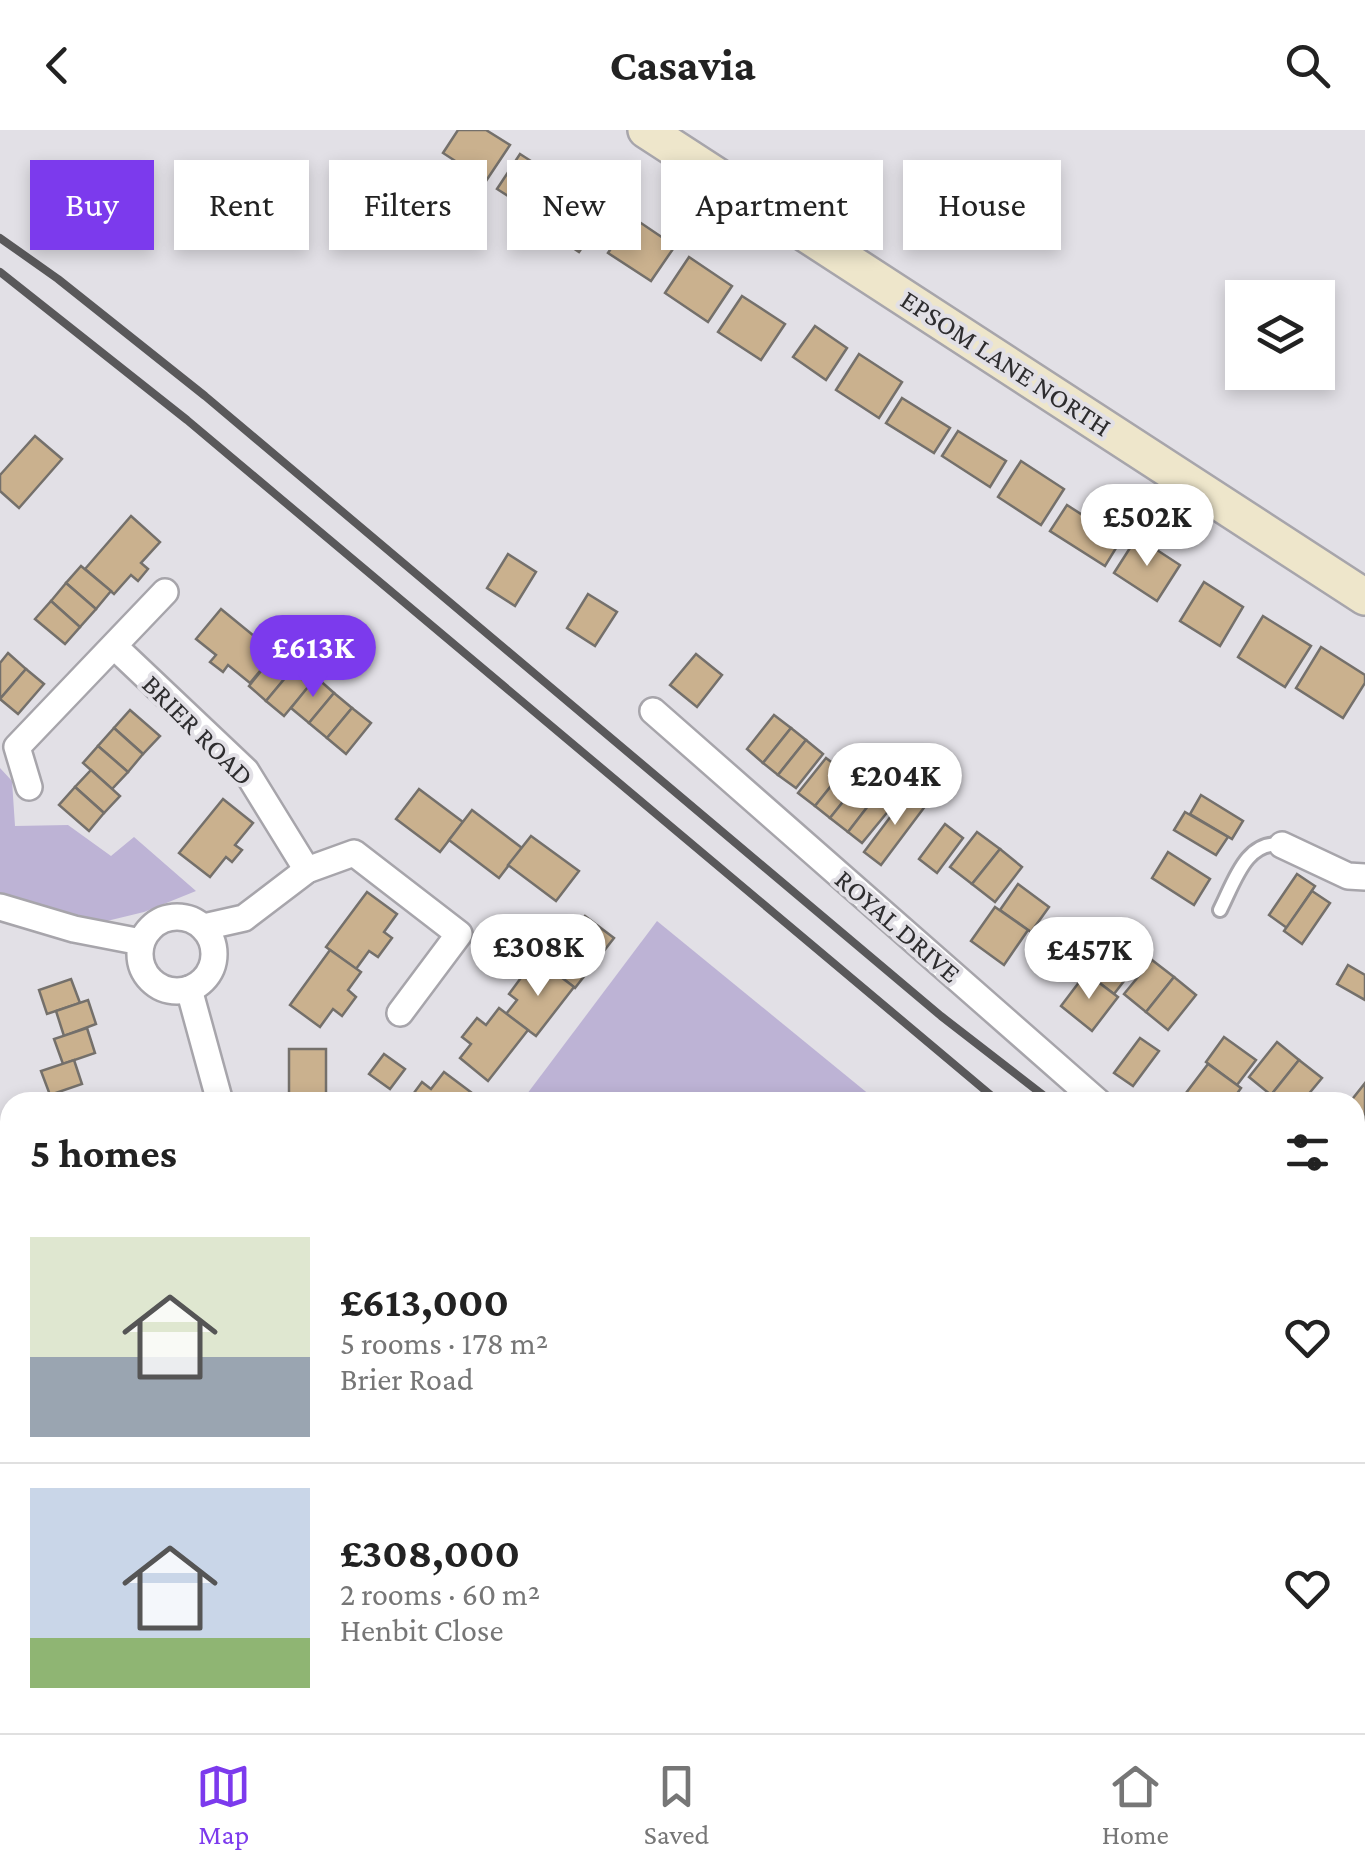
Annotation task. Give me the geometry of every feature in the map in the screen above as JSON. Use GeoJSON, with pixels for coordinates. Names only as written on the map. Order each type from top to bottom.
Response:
{"type":"FeatureCollection","features":[{"type":"Feature","properties":{"kind":"main road","name":"EPSOM LANE NORTH"},"geometry":{"type":"LineString","coordinates":[[646,130],[1365,597]]}},
{"type":"Feature","properties":{"kind":"street"},"geometry":{"type":"LineString","coordinates":[[29,787],[18,747],[165,592]]}},
{"type":"Feature","properties":{"kind":"street","name":"BRIER ROAD"},"geometry":{"type":"LineString","coordinates":[[115,647],[246,771],[307,870]]}},
{"type":"Feature","properties":{"kind":"street","name":"ROYAL DRIVE"},"geometry":{"type":"LineString","coordinates":[[653,711],[1087,1092]]}},
{"type":"Feature","properties":{"kind":"street"},"geometry":{"type":"LineString","coordinates":[[1282,845],[1348,876],[1365,876]]}},
{"type":"Feature","properties":{"kind":"street"},"geometry":{"type":"LineString","coordinates":[[204,928],[244,918],[307,870],[354,852],[460,934],[400,1012]]}},
{"type":"Feature","properties":{"kind":"street"},"geometry":{"type":"LineString","coordinates":[[0,907],[74,929],[141,942]]}},
{"type":"Feature","properties":{"kind":"street"},"geometry":{"type":"LineString","coordinates":[[173,916],[186,917],[204,928],[212,939],[214,961],[200,983],[177,991],[155,984],[140,962],[141,942],[157,922],[173,916]]}},
{"type":"Feature","properties":{"kind":"street"},"geometry":{"type":"LineString","coordinates":[[190,989],[217,1092]]}},
{"type":"Feature","properties":{"kind":"lane"},"geometry":{"type":"LineString","coordinates":[[1220,910],[1258,846],[1282,845]]}},
{"type":"Feature","properties":{"kind":"shaded area"},"geometry":{"type":"Polygon","coordinates":[[[0,768],[12,781],[15,826],[68,825],[111,856],[134,837],[196,891],[144,912],[74,929],[0,907],[0,768]]]}},
{"type":"Feature","properties":{"kind":"shaded area"},"geometry":{"type":"Polygon","coordinates":[[[657,921],[866,1092],[529,1092],[657,921]]]}},
{"type":"Feature","properties":{"kind":"building"},"geometry":{"type":"Polygon","coordinates":[[[458,130],[486,130],[510,145],[487,180],[487,160],[454,160],[443,153],[458,130]]]}},
{"type":"Feature","properties":{"kind":"building"},"geometry":{"type":"Polygon","coordinates":[[[507,174],[507,195],[497,189],[507,174]]]}},
{"type":"Feature","properties":{"kind":"building"},"geometry":{"type":"Polygon","coordinates":[[[641,223],[661,237],[661,250],[672,250],[651,281],[608,253],[641,250],[641,223]]]}},
{"type":"Feature","properties":{"kind":"building"},"geometry":{"type":"Polygon","coordinates":[[[689,257],[732,286],[708,322],[665,293],[689,257]]]}},
{"type":"Feature","properties":{"kind":"building"},"geometry":{"type":"Polygon","coordinates":[[[742,296],[785,324],[761,360],[718,332],[742,296]]]}},
{"type":"Feature","properties":{"kind":"building"},"geometry":{"type":"Polygon","coordinates":[[[815,326],[847,348],[826,380],[793,357],[815,326]]]}},
{"type":"Feature","properties":{"kind":"building"},"geometry":{"type":"Polygon","coordinates":[[[859,354],[902,382],[879,418],[836,390],[859,354]]]}},
{"type":"Feature","properties":{"kind":"building"},"geometry":{"type":"Polygon","coordinates":[[[902,398],[950,428],[934,453],[886,423],[902,398]]]}},
{"type":"Feature","properties":{"kind":"building"},"geometry":{"type":"Polygon","coordinates":[[[958,431],[1006,461],[990,487],[942,456],[958,431]]]}},
{"type":"Feature","properties":{"kind":"building"},"geometry":{"type":"Polygon","coordinates":[[[35,436],[62,459],[19,508],[0,491],[0,475],[35,436]]]}},
{"type":"Feature","properties":{"kind":"building"},"geometry":{"type":"Polygon","coordinates":[[[1021,461],[1064,489],[1041,525],[998,497],[1021,461]]]}},
{"type":"Feature","properties":{"kind":"building"},"geometry":{"type":"Polygon","coordinates":[[[1067,505],[1121,540],[1105,566],[1050,531],[1067,505]]]}},
{"type":"Feature","properties":{"kind":"building"},"geometry":{"type":"Polygon","coordinates":[[[131,516],[160,542],[141,563],[148,569],[138,581],[131,575],[114,594],[85,569],[131,516]]]}},
{"type":"Feature","properties":{"kind":"building"},"geometry":{"type":"Polygon","coordinates":[[[1137,537],[1180,565],[1157,601],[1114,573],[1137,537]]]}},
{"type":"Feature","properties":{"kind":"building"},"geometry":{"type":"Polygon","coordinates":[[[508,554],[536,572],[515,606],[487,588],[508,554]]]}},
{"type":"Feature","properties":{"kind":"building"},"geometry":{"type":"Polygon","coordinates":[[[81,566],[111,591],[96,609],[66,583],[81,566]]]}},
{"type":"Feature","properties":{"kind":"building"},"geometry":{"type":"Polygon","coordinates":[[[1204,582],[1243,607],[1220,646],[1180,621],[1204,582]]]}},
{"type":"Feature","properties":{"kind":"building"},"geometry":{"type":"Polygon","coordinates":[[[66,583],[96,609],[80,627],[51,601],[66,583]]]}},
{"type":"Feature","properties":{"kind":"building"},"geometry":{"type":"Polygon","coordinates":[[[588,594],[617,612],[595,646],[567,628],[588,594]]]}},
{"type":"Feature","properties":{"kind":"building"},"geometry":{"type":"Polygon","coordinates":[[[51,601],[80,627],[65,644],[35,619],[51,601]]]}},
{"type":"Feature","properties":{"kind":"building"},"geometry":{"type":"Polygon","coordinates":[[[221,609],[275,653],[250,683],[228,665],[223,672],[210,662],[216,655],[196,639],[221,609]]]}},
{"type":"Feature","properties":{"kind":"building"},"geometry":{"type":"Polygon","coordinates":[[[1263,616],[1311,646],[1285,687],[1238,657],[1263,616]]]}},
{"type":"Feature","properties":{"kind":"building"},"geometry":{"type":"Polygon","coordinates":[[[1321,647],[1365,675],[1365,683],[1343,718],[1296,688],[1321,647]]]}},
{"type":"Feature","properties":{"kind":"building"},"geometry":{"type":"Polygon","coordinates":[[[8,653],[26,669],[0,699],[0,663],[8,653]]]}},
{"type":"Feature","properties":{"kind":"building"},"geometry":{"type":"Polygon","coordinates":[[[696,654],[722,675],[697,707],[670,685],[696,654]]]}},
{"type":"Feature","properties":{"kind":"building"},"geometry":{"type":"Polygon","coordinates":[[[274,655],[291,671],[266,701],[249,686],[274,655]]]}},
{"type":"Feature","properties":{"kind":"building"},"geometry":{"type":"Polygon","coordinates":[[[26,669],[44,684],[18,714],[0,699],[26,669]]]}},
{"type":"Feature","properties":{"kind":"building"},"geometry":{"type":"Polygon","coordinates":[[[291,671],[310,685],[284,716],[266,701],[291,671]]]}},
{"type":"Feature","properties":{"kind":"building"},"geometry":{"type":"Polygon","coordinates":[[[316,677],[334,693],[309,723],[291,708],[316,677]]]}},
{"type":"Feature","properties":{"kind":"building"},"geometry":{"type":"Polygon","coordinates":[[[334,693],[352,708],[327,738],[309,723],[334,693]]]}},
{"type":"Feature","properties":{"kind":"building"},"geometry":{"type":"Polygon","coordinates":[[[352,708],[371,723],[346,754],[327,738],[352,708]]]}},
{"type":"Feature","properties":{"kind":"building"},"geometry":{"type":"Polygon","coordinates":[[[130,710],[160,736],[143,754],[114,728],[130,710]]]}},
{"type":"Feature","properties":{"kind":"building"},"geometry":{"type":"Polygon","coordinates":[[[774,715],[791,728],[763,763],[747,749],[774,715]]]}},
{"type":"Feature","properties":{"kind":"building"},"geometry":{"type":"Polygon","coordinates":[[[114,728],[143,754],[128,772],[98,746],[114,728]]]}},
{"type":"Feature","properties":{"kind":"building"},"geometry":{"type":"Polygon","coordinates":[[[791,728],[806,740],[778,775],[763,763],[791,728]]]}},
{"type":"Feature","properties":{"kind":"building"},"geometry":{"type":"Polygon","coordinates":[[[806,740],[823,754],[796,788],[778,775],[806,740]]]}},
{"type":"Feature","properties":{"kind":"building"},"geometry":{"type":"Polygon","coordinates":[[[98,746],[128,772],[112,789],[83,763],[98,746]]]}},
{"type":"Feature","properties":{"kind":"building"},"geometry":{"type":"Polygon","coordinates":[[[826,758],[843,771],[815,806],[798,793],[826,758]]]}},
{"type":"Feature","properties":{"kind":"building"},"geometry":{"type":"Polygon","coordinates":[[[91,770],[120,796],[104,813],[75,787],[91,770]]]}},
{"type":"Feature","properties":{"kind":"building"},"geometry":{"type":"Polygon","coordinates":[[[843,771],[858,783],[830,818],[815,806],[843,771]]]}},
{"type":"Feature","properties":{"kind":"building"},"geometry":{"type":"Polygon","coordinates":[[[858,783],[875,797],[848,832],[830,818],[858,783]]]}},
{"type":"Feature","properties":{"kind":"building"},"geometry":{"type":"Polygon","coordinates":[[[75,787],[104,813],[89,831],[59,805],[75,787]]]}},
{"type":"Feature","properties":{"kind":"building"},"geometry":{"type":"Polygon","coordinates":[[[419,789],[463,822],[440,852],[396,819],[419,789]]]}},
{"type":"Feature","properties":{"kind":"building"},"geometry":{"type":"Polygon","coordinates":[[[909,792],[926,805],[881,865],[864,852],[909,792]]]}},
{"type":"Feature","properties":{"kind":"building"},"geometry":{"type":"Polygon","coordinates":[[[1201,795],[1243,821],[1232,839],[1190,814],[1201,795]]]}},
{"type":"Feature","properties":{"kind":"building"},"geometry":{"type":"Polygon","coordinates":[[[875,797],[890,809],[862,843],[848,832],[875,797]]]}},
{"type":"Feature","properties":{"kind":"building"},"geometry":{"type":"Polygon","coordinates":[[[223,799],[253,823],[235,845],[242,850],[232,862],[226,857],[210,877],[179,853],[223,799]]]}},
{"type":"Feature","properties":{"kind":"building"},"geometry":{"type":"Polygon","coordinates":[[[472,810],[522,848],[499,878],[449,840],[472,810]]]}},
{"type":"Feature","properties":{"kind":"building"},"geometry":{"type":"Polygon","coordinates":[[[1185,812],[1228,837],[1216,855],[1174,830],[1185,812]]]}},
{"type":"Feature","properties":{"kind":"building"},"geometry":{"type":"Polygon","coordinates":[[[945,824],[963,838],[937,873],[919,859],[945,824]]]}},
{"type":"Feature","properties":{"kind":"building"},"geometry":{"type":"Polygon","coordinates":[[[977,832],[1000,849],[972,884],[950,867],[977,832]]]}},
{"type":"Feature","properties":{"kind":"building"},"geometry":{"type":"Polygon","coordinates":[[[531,836],[579,871],[556,901],[508,865],[531,836]]]}},
{"type":"Feature","properties":{"kind":"building"},"geometry":{"type":"Polygon","coordinates":[[[1000,849],[1022,867],[995,902],[972,884],[1000,849]]]}},
{"type":"Feature","properties":{"kind":"building"},"geometry":{"type":"Polygon","coordinates":[[[1168,852],[1210,879],[1194,905],[1152,878],[1168,852]]]}},
{"type":"Feature","properties":{"kind":"building"},"geometry":{"type":"Polygon","coordinates":[[[1297,874],[1315,886],[1287,928],[1269,915],[1297,874]]]}},
{"type":"Feature","properties":{"kind":"building"},"geometry":{"type":"Polygon","coordinates":[[[1018,884],[1049,907],[1031,932],[1000,910],[1018,884]]]}},
{"type":"Feature","properties":{"kind":"building"},"geometry":{"type":"Polygon","coordinates":[[[1312,891],[1330,903],[1302,944],[1284,931],[1312,891]]]}},
{"type":"Feature","properties":{"kind":"building"},"geometry":{"type":"Polygon","coordinates":[[[367,892],[397,914],[384,932],[392,938],[378,957],[369,951],[356,969],[326,947],[367,892]]]}},
{"type":"Feature","properties":{"kind":"building"},"geometry":{"type":"Polygon","coordinates":[[[995,907],[1028,930],[1004,965],[971,941],[995,907]]]}},
{"type":"Feature","properties":{"kind":"building"},"geometry":{"type":"Polygon","coordinates":[[[585,916],[614,938],[575,988],[547,966],[558,952],[549,945],[563,927],[572,934],[585,916]]]}},
{"type":"Feature","properties":{"kind":"building"},"geometry":{"type":"Polygon","coordinates":[[[1104,931],[1141,959],[1114,994],[1084,971],[1100,949],[1094,944],[1104,931]]]}},
{"type":"Feature","properties":{"kind":"building"},"geometry":{"type":"Polygon","coordinates":[[[330,950],[361,972],[348,990],[356,997],[342,1016],[333,1009],[320,1027],[290,1005],[330,950]]]}},
{"type":"Feature","properties":{"kind":"building"},"geometry":{"type":"Polygon","coordinates":[[[1152,960],[1174,977],[1146,1012],[1124,994],[1152,960]]]}},
{"type":"Feature","properties":{"kind":"building"},"geometry":{"type":"Polygon","coordinates":[[[545,965],[574,987],[536,1036],[506,1014],[517,1000],[509,994],[523,975],[531,982],[545,965]]]}},
{"type":"Feature","properties":{"kind":"building"},"geometry":{"type":"Polygon","coordinates":[[[1348,965],[1365,975],[1365,1000],[1337,984],[1348,965]]]}},
{"type":"Feature","properties":{"kind":"building"},"geometry":{"type":"Polygon","coordinates":[[[1086,973],[1118,997],[1092,1031],[1061,1006],[1086,973]]]}},
{"type":"Feature","properties":{"kind":"building"},"geometry":{"type":"Polygon","coordinates":[[[1174,977],[1196,995],[1168,1030],[1146,1012],[1174,977]]]}},
{"type":"Feature","properties":{"kind":"building"},"geometry":{"type":"Polygon","coordinates":[[[71,979],[80,1003],[47,1014],[39,990],[71,979]]]}},
{"type":"Feature","properties":{"kind":"building"},"geometry":{"type":"Polygon","coordinates":[[[88,1000],[96,1024],[64,1036],[56,1011],[88,1000]]]}},
{"type":"Feature","properties":{"kind":"building"},"geometry":{"type":"Polygon","coordinates":[[[499,1008],[528,1030],[488,1081],[460,1058],[471,1044],[462,1037],[477,1018],[486,1025],[499,1008]]]}},
{"type":"Feature","properties":{"kind":"building"},"geometry":{"type":"Polygon","coordinates":[[[87,1028],[95,1053],[63,1064],[54,1039],[87,1028]]]}},
{"type":"Feature","properties":{"kind":"building"},"geometry":{"type":"Polygon","coordinates":[[[1224,1037],[1256,1060],[1237,1085],[1206,1062],[1224,1037]]]}},
{"type":"Feature","properties":{"kind":"building"},"geometry":{"type":"Polygon","coordinates":[[[1140,1038],[1159,1051],[1133,1086],[1114,1073],[1140,1038]]]}},
{"type":"Feature","properties":{"kind":"building"},"geometry":{"type":"Polygon","coordinates":[[[1277,1042],[1299,1060],[1273,1092],[1267,1092],[1249,1077],[1277,1042]]]}},
{"type":"Feature","properties":{"kind":"building"},"geometry":{"type":"Polygon","coordinates":[[[289,1049],[326,1049],[326,1092],[289,1092],[289,1049]]]}},
{"type":"Feature","properties":{"kind":"building"},"geometry":{"type":"Polygon","coordinates":[[[384,1054],[405,1069],[390,1089],[369,1074],[384,1054]]]}},
{"type":"Feature","properties":{"kind":"building"},"geometry":{"type":"Polygon","coordinates":[[[74,1060],[82,1084],[49,1092],[41,1071],[74,1060]]]}},
{"type":"Feature","properties":{"kind":"building"},"geometry":{"type":"Polygon","coordinates":[[[1299,1060],[1322,1078],[1310,1092],[1273,1092],[1299,1060]]]}},
{"type":"Feature","properties":{"kind":"building"},"geometry":{"type":"Polygon","coordinates":[[[1208,1064],[1241,1088],[1238,1092],[1187,1092],[1208,1064]]]}},
{"type":"Feature","properties":{"kind":"building"},"geometry":{"type":"Polygon","coordinates":[[[444,1072],[471,1092],[415,1092],[422,1082],[431,1089],[444,1072]]]}},
{"type":"Feature","properties":{"kind":"railway"},"geometry":{"type":"LineString","coordinates":[[0,238],[205,396],[941,1016],[1039,1092]]}},
{"type":"Feature","properties":{"kind":"railway"},"geometry":{"type":"LineString","coordinates":[[0,272],[187,420],[987,1092]]}}]}
